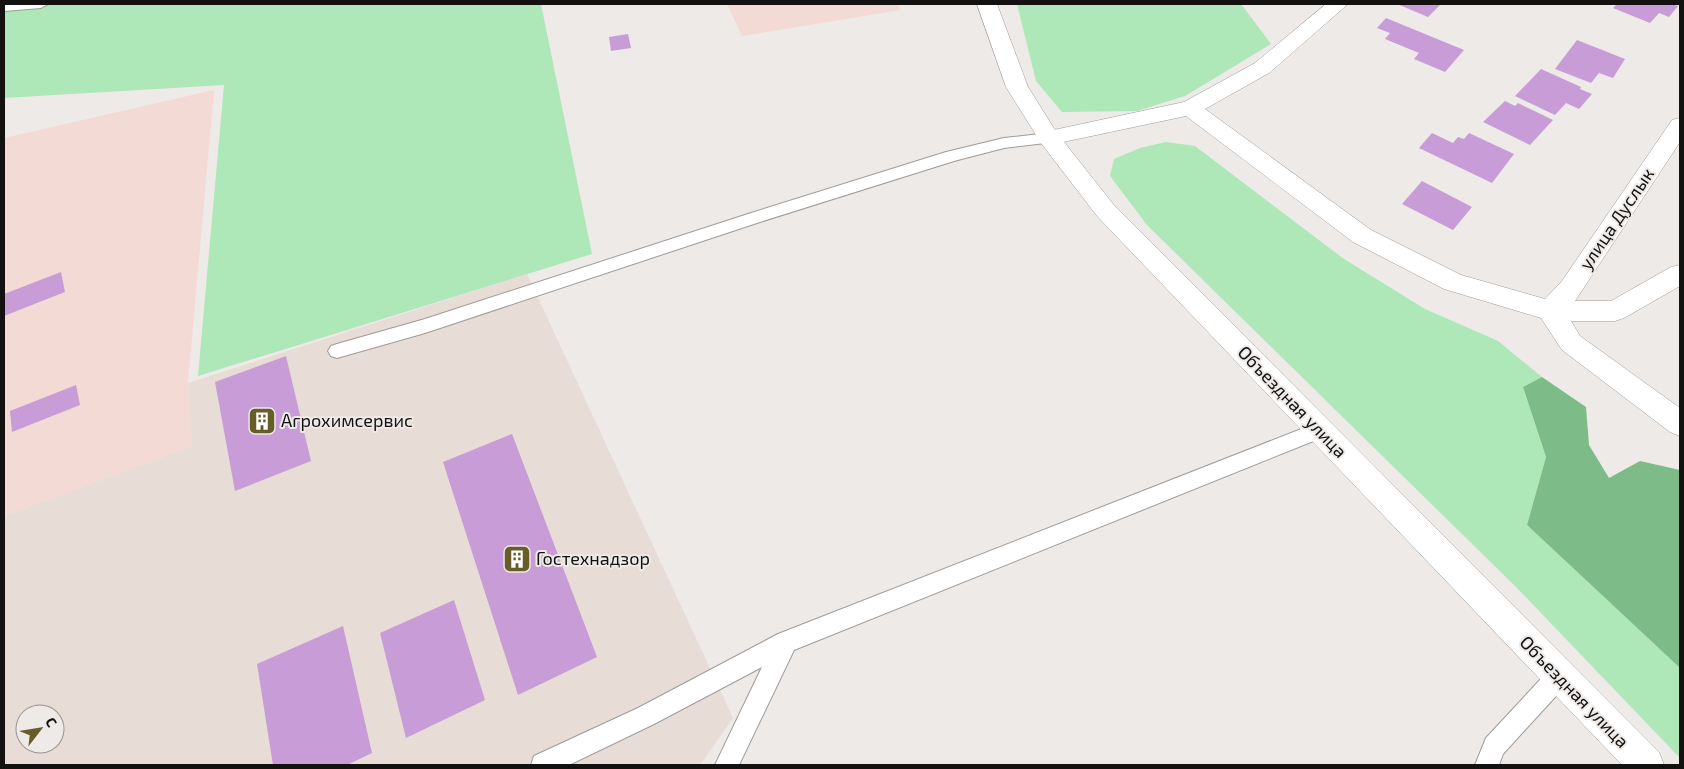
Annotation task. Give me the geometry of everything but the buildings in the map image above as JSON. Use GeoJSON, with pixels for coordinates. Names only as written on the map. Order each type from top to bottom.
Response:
{"type":"FeatureCollection","features":[{"type":"Feature","properties":{"kind":"street","name":"Объездная улица"},"geometry":{"type":"LineString","coordinates":[[987,4],[1017,87],[1049,138],[1106,210],[1646,765]]}},
{"type":"Feature","properties":{"kind":"street"},"geometry":{"type":"LineString","coordinates":[[1049,138],[1190,108],[1262,68],[1338,4]]}},
{"type":"Feature","properties":{"kind":"street"},"geometry":{"type":"LineString","coordinates":[[1190,108],[1362,236],[1453,282],[1550,311],[1615,311],[1680,274]]}},
{"type":"Feature","properties":{"kind":"street","name":"улица Дуслык"},"geometry":{"type":"LineString","coordinates":[[1550,311],[1570,288],[1680,125]]}},
{"type":"Feature","properties":{"kind":"street"},"geometry":{"type":"LineString","coordinates":[[1490,293],[1571,344],[1680,424]]}},
{"type":"Feature","properties":{"kind":"street"},"geometry":{"type":"LineString","coordinates":[[1550,311],[1571,344]]}},
{"type":"Feature","properties":{"kind":"lane"},"geometry":{"type":"LineString","coordinates":[[4,7],[41,4]]}},
{"type":"Feature","properties":{"kind":"lane"},"geometry":{"type":"LineString","coordinates":[[337,351],[425,326],[932,161],[1004,143],[1049,138]]}},
{"type":"Feature","properties":{"kind":"lane"},"geometry":{"type":"LineString","coordinates":[[543,765],[646,716],[786,642],[1318,430]]}},
{"type":"Feature","properties":{"kind":"lane"},"geometry":{"type":"LineString","coordinates":[[727,765],[786,642]]}},
{"type":"Feature","properties":{"kind":"lane"},"geometry":{"type":"LineString","coordinates":[[1487,765],[1494,746],[1559,676]]}},
{"type":"Feature","properties":{"kind":"shaded area"},"geometry":{"type":"Polygon","coordinates":[[[727,4],[897,4],[901,10],[742,36],[727,4]]]}},
{"type":"Feature","properties":{"kind":"shaded area"},"geometry":{"type":"Polygon","coordinates":[[[214,90],[188,383],[192,446],[4,516],[4,138],[214,90]]]}},
{"type":"Feature","properties":{"kind":"shaded area"},"geometry":{"type":"Polygon","coordinates":[[[527,274],[733,718],[700,765],[4,765],[4,516],[192,446],[188,383],[527,274]]]}},
{"type":"Feature","properties":{"kind":"green space"},"geometry":{"type":"Polygon","coordinates":[[[4,4],[541,4],[592,254],[198,376],[224,85],[4,98],[4,4]]]}},
{"type":"Feature","properties":{"kind":"green space"},"geometry":{"type":"Polygon","coordinates":[[[1017,4],[1241,4],[1271,44],[1185,96],[1137,111],[1062,112],[1036,81],[1017,4]]]}},
{"type":"Feature","properties":{"kind":"green space"},"geometry":{"type":"Polygon","coordinates":[[[1166,142],[1195,146],[1344,259],[1425,309],[1498,341],[1542,377],[1523,387],[1546,457],[1527,525],[1680,668],[1680,758],[1516,587],[1147,225],[1110,176],[1114,159],[1140,148],[1166,142]]]}},
{"type":"Feature","properties":{"kind":"green space"},"geometry":{"type":"Polygon","coordinates":[[[1542,377],[1586,407],[1589,445],[1609,478],[1640,461],[1680,470],[1680,668],[1527,525],[1546,457],[1523,387],[1542,377]]]}},
{"type":"Feature","properties":{"kind":"place","name":"Агрохимсервис"},"geometry":{"type":"Point","coordinates":[262,421]}},
{"type":"Feature","properties":{"kind":"place","name":"Гостехнадзор"},"geometry":{"type":"Point","coordinates":[517,559]}}]}
